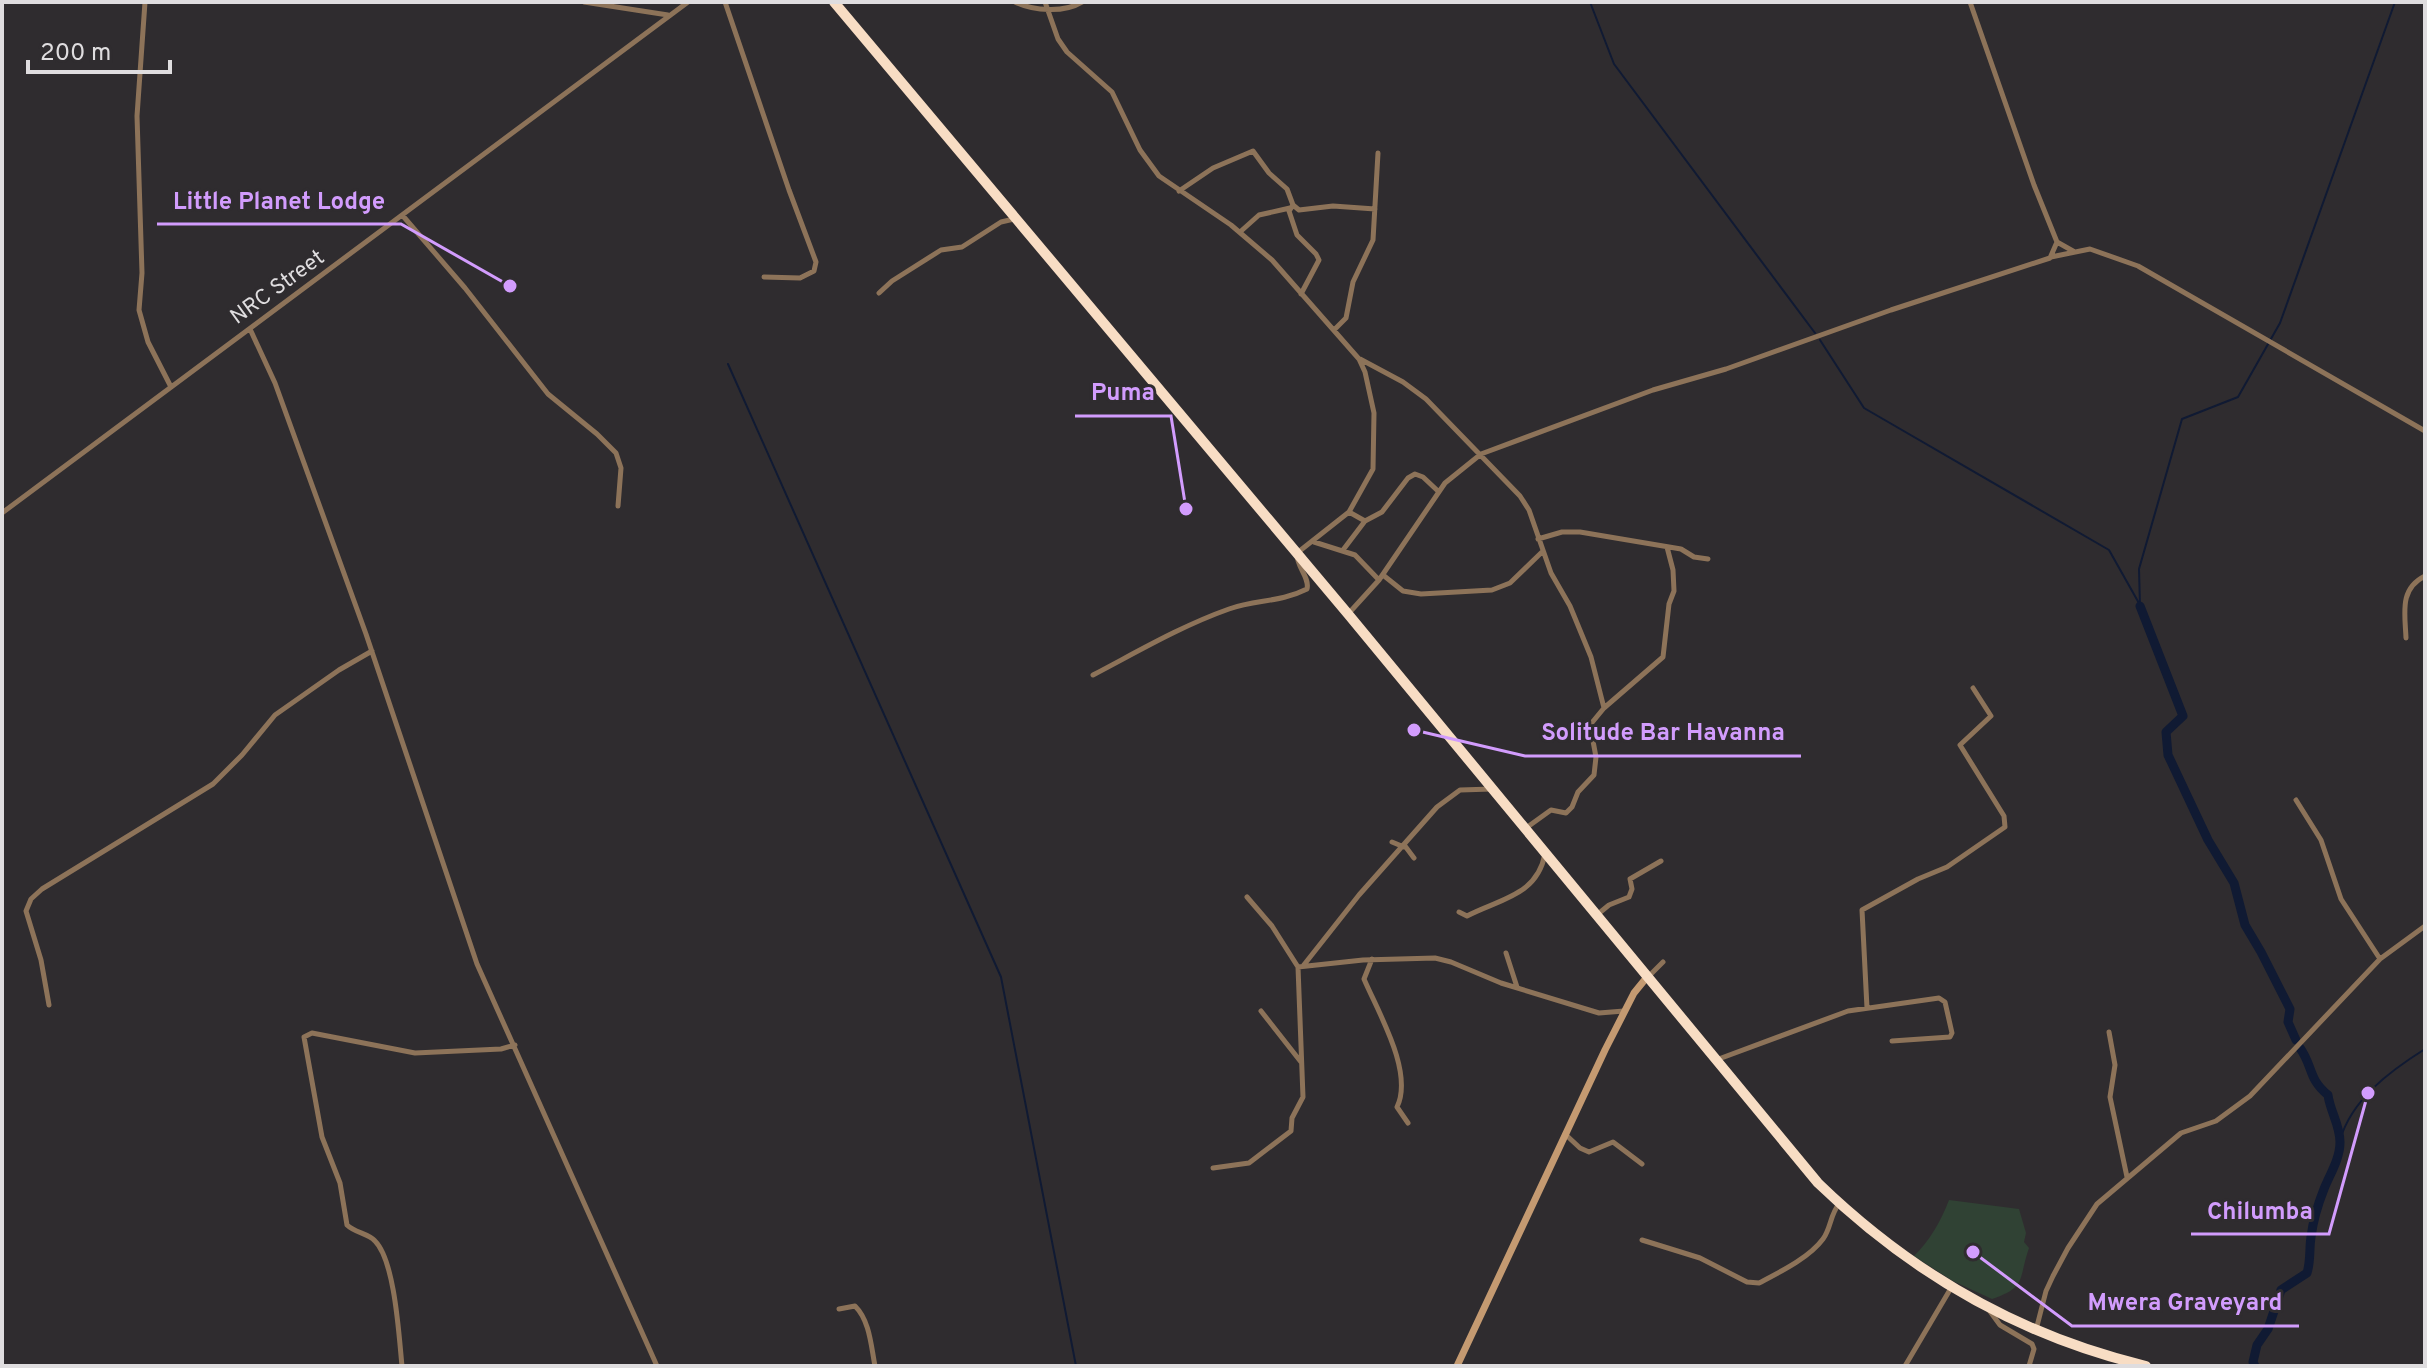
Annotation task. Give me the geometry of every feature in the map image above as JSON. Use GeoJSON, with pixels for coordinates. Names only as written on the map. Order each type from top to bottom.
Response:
{"type":"FeatureCollection","features":[{"type":"Feature","properties":{"kind":"highway"},"geometry":{"type":"LineString","coordinates":[[834,2],[1348,614],[1800,1163],[1839,1204],[1903,1257],[1988,1308],[2086,1350],[2146,1366]]}},
{"type":"Feature","properties":{"kind":"street"},"geometry":{"type":"LineString","coordinates":[[145,2],[137,116],[142,273],[139,310],[148,342],[171,387]]}},
{"type":"Feature","properties":{"kind":"street"},"geometry":{"type":"LineString","coordinates":[[584,2],[669,15]]}},
{"type":"Feature","properties":{"kind":"street","name":"NRC Street"},"geometry":{"type":"LineString","coordinates":[[2,513],[688,2]]}},
{"type":"Feature","properties":{"kind":"street"},"geometry":{"type":"LineString","coordinates":[[725,2],[816,262],[814,271],[804,278],[764,277]]}},
{"type":"Feature","properties":{"kind":"street"},"geometry":{"type":"LineString","coordinates":[[1015,2],[1069,8],[1082,2]]}},
{"type":"Feature","properties":{"kind":"street"},"geometry":{"type":"LineString","coordinates":[[1970,2],[2057,242],[2073,251]]}},
{"type":"Feature","properties":{"kind":"street"},"geometry":{"type":"LineString","coordinates":[[1045,5],[1058,39],[1067,52],[1112,92],[1140,150],[1159,176],[1240,232],[1272,260],[1359,359],[1374,413],[1375,461],[1370,476],[1349,512],[1297,553],[1297,564],[1308,582],[1307,589],[1284,600],[1238,606],[1204,618],[1093,675]]}},
{"type":"Feature","properties":{"kind":"street"},"geometry":{"type":"LineString","coordinates":[[1179,191],[1213,168],[1253,151],[1269,173],[1287,189],[1297,235],[1319,260],[1301,294]]}},
{"type":"Feature","properties":{"kind":"street"},"geometry":{"type":"LineString","coordinates":[[1334,330],[1346,318],[1353,282],[1373,240],[1378,153]]}},
{"type":"Feature","properties":{"kind":"street"},"geometry":{"type":"LineString","coordinates":[[1240,232],[1259,215],[1292,207],[1303,210],[1333,206],[1375,209]]}},
{"type":"Feature","properties":{"kind":"street"},"geometry":{"type":"LineString","coordinates":[[403,216],[465,288],[548,394],[616,453],[621,468],[618,506]]}},
{"type":"Feature","properties":{"kind":"street"},"geometry":{"type":"LineString","coordinates":[[879,293],[892,281],[941,250],[962,247],[1001,222],[1015,219]]}},
{"type":"Feature","properties":{"kind":"street"},"geometry":{"type":"LineString","coordinates":[[2050,258],[2057,242]]}},
{"type":"Feature","properties":{"kind":"street"},"geometry":{"type":"LineString","coordinates":[[1348,614],[1381,578],[1451,477],[1481,454],[1653,390],[1726,369],[1891,310],[2073,251],[2095,250],[2138,266],[2423,428]]}},
{"type":"Feature","properties":{"kind":"street"},"geometry":{"type":"LineString","coordinates":[[250,329],[275,383],[372,651],[477,964],[657,1366]]}},
{"type":"Feature","properties":{"kind":"street"},"geometry":{"type":"LineString","coordinates":[[1359,359],[1412,388],[1481,454],[1526,504],[1542,552],[1570,606],[1591,657],[1604,708]]}},
{"type":"Feature","properties":{"kind":"street"},"geometry":{"type":"LineString","coordinates":[[1343,550],[1365,521],[1382,512],[1412,475],[1419,474],[1439,492]]}},
{"type":"Feature","properties":{"kind":"street"},"geometry":{"type":"LineString","coordinates":[[1349,512],[1365,521]]}},
{"type":"Feature","properties":{"kind":"street"},"geometry":{"type":"LineString","coordinates":[[1538,539],[1572,531],[1681,549],[1694,557],[1708,559]]}},
{"type":"Feature","properties":{"kind":"street"},"geometry":{"type":"LineString","coordinates":[[1313,541],[1355,555],[1381,578],[1403,591],[1421,594],[1492,590],[1510,583],[1542,552]]}},
{"type":"Feature","properties":{"kind":"street"},"geometry":{"type":"LineString","coordinates":[[1525,829],[1551,810],[1561,813],[1568,811],[1578,792],[1594,775],[1596,757],[1590,725],[1604,708],[1663,657],[1675,581],[1667,547]]}},
{"type":"Feature","properties":{"kind":"street"},"geometry":{"type":"LineString","coordinates":[[2406,638],[2406,594],[2410,586],[2425,576]]}},
{"type":"Feature","properties":{"kind":"street"},"geometry":{"type":"LineString","coordinates":[[49,1005],[41,960],[26,911],[37,893],[209,787],[279,712],[372,651]]}},
{"type":"Feature","properties":{"kind":"street"},"geometry":{"type":"LineString","coordinates":[[1867,1008],[1862,910],[1947,867],[2005,827],[2004,816],[1960,745],[1991,716],[1973,688]]}},
{"type":"Feature","properties":{"kind":"street"},"geometry":{"type":"LineString","coordinates":[[1300,967],[1437,807],[1460,790],[1493,789]]}},
{"type":"Feature","properties":{"kind":"street"},"geometry":{"type":"LineString","coordinates":[[2296,800],[2321,840],[2341,899],[2380,959]]}},
{"type":"Feature","properties":{"kind":"street"},"geometry":{"type":"LineString","coordinates":[[1392,842],[1405,846],[1414,858]]}},
{"type":"Feature","properties":{"kind":"street"},"geometry":{"type":"LineString","coordinates":[[1459,912],[1467,916],[1500,904],[1533,881],[1542,870],[1545,853]]}},
{"type":"Feature","properties":{"kind":"street"},"geometry":{"type":"LineString","coordinates":[[1597,915],[1609,905],[1629,897],[1632,889],[1630,879],[1661,861]]}},
{"type":"Feature","properties":{"kind":"street"},"geometry":{"type":"LineString","coordinates":[[1213,1168],[1249,1163],[1291,1131],[1292,1118],[1303,1097],[1300,967],[1272,926],[1247,897]]}},
{"type":"Feature","properties":{"kind":"street"},"geometry":{"type":"LineString","coordinates":[[2036,1331],[2046,1291],[2068,1248],[2097,1204],[2181,1133],[2216,1121],[2250,1096],[2380,959],[2425,926]]}},
{"type":"Feature","properties":{"kind":"street"},"geometry":{"type":"LineString","coordinates":[[1506,953],[1517,988]]}},
{"type":"Feature","properties":{"kind":"street"},"geometry":{"type":"LineString","coordinates":[[1300,967],[1372,959],[1435,958],[1599,1013],[1624,1011]]}},
{"type":"Feature","properties":{"kind":"street"},"geometry":{"type":"LineString","coordinates":[[1372,959],[1364,979],[1401,1065],[1400,1101],[1397,1107],[1408,1123]]}},
{"type":"Feature","properties":{"kind":"street"},"geometry":{"type":"LineString","coordinates":[[1457,1366],[1624,1011],[1634,993],[1663,962]]}},
{"type":"Feature","properties":{"kind":"street"},"geometry":{"type":"LineString","coordinates":[[1715,1060],[1828,1017],[1939,998],[1945,1002],[1952,1033],[1950,1037],[1892,1041]]}},
{"type":"Feature","properties":{"kind":"street"},"geometry":{"type":"LineString","coordinates":[[1261,1011],[1302,1063]]}},
{"type":"Feature","properties":{"kind":"street"},"geometry":{"type":"LineString","coordinates":[[2109,1032],[2115,1065],[2110,1097],[2127,1178]]}},
{"type":"Feature","properties":{"kind":"street"},"geometry":{"type":"LineString","coordinates":[[402,1366],[390,1274],[376,1241],[347,1225],[340,1183],[322,1137],[304,1037],[312,1033],[415,1053],[501,1049],[515,1045]]}},
{"type":"Feature","properties":{"kind":"street"},"geometry":{"type":"LineString","coordinates":[[1565,1134],[1589,1152],[1610,1143],[1620,1144],[1642,1164]]}},
{"type":"Feature","properties":{"kind":"street"},"geometry":{"type":"LineString","coordinates":[[1642,1240],[1700,1258],[1747,1282],[1759,1283],[1819,1244],[1839,1204]]}},
{"type":"Feature","properties":{"kind":"street"},"geometry":{"type":"LineString","coordinates":[[1905,1366],[1951,1288]]}},
{"type":"Feature","properties":{"kind":"street"},"geometry":{"type":"LineString","coordinates":[[839,1309],[855,1306],[862,1314],[875,1366]]}},
{"type":"Feature","properties":{"kind":"street"},"geometry":{"type":"LineString","coordinates":[[1988,1308],[2000,1325],[2032,1344],[2034,1349],[2029,1366]]}},
{"type":"Feature","properties":{"kind":"green space"},"geometry":{"type":"Polygon","coordinates":[[[1949,1200],[2019,1209],[2026,1233],[2024,1242],[2029,1248],[2020,1281],[2011,1290],[1992,1299],[1953,1281],[1914,1256],[1934,1230],[1949,1200]]]}},
{"type":"Feature","properties":{"kind":"waterway"},"geometry":{"type":"LineString","coordinates":[[1590,2],[1614,64],[1815,333]]}},
{"type":"Feature","properties":{"kind":"waterway"},"geometry":{"type":"LineString","coordinates":[[2140,606],[2139,569],[2182,419],[2238,397],[2280,323],[2395,2]]}},
{"type":"Feature","properties":{"kind":"waterway"},"geometry":{"type":"LineString","coordinates":[[1820,340],[1864,408],[2109,550],[2140,605]]}},
{"type":"Feature","properties":{"kind":"waterway"},"geometry":{"type":"LineString","coordinates":[[728,364],[1001,977],[1076,1366]]}},
{"type":"Feature","properties":{"kind":"waterway"},"geometry":{"type":"LineString","coordinates":[[2140,606],[2183,716],[2166,732],[2168,755],[2208,840],[2234,883],[2245,925],[2290,1009],[2288,1022],[2296,1040]]}},
{"type":"Feature","properties":{"kind":"waterway"},"geometry":{"type":"LineString","coordinates":[[2255,1366],[2257,1345],[2268,1329],[2281,1290],[2307,1273],[2316,1213],[2340,1148],[2328,1095],[2314,1078],[2300,1048]]}},
{"type":"Feature","properties":{"kind":"waterway"},"geometry":{"type":"LineString","coordinates":[[2340,1140],[2353,1112],[2374,1087],[2425,1049]]}},
{"type":"Feature","properties":{"kind":"place","name":"Little Planet Lodge"},"geometry":{"type":"Point","coordinates":[510,286]}},
{"type":"Feature","properties":{"kind":"place","name":"Puma"},"geometry":{"type":"Point","coordinates":[1186,509]}},
{"type":"Feature","properties":{"kind":"place","name":"Solitude Bar Havanna"},"geometry":{"type":"Point","coordinates":[1414,730]}},
{"type":"Feature","properties":{"kind":"place","name":"Chilumba"},"geometry":{"type":"Point","coordinates":[2368,1093]}},
{"type":"Feature","properties":{"kind":"place","name":"Mwera Graveyard"},"geometry":{"type":"Point","coordinates":[1973,1252]}}]}
